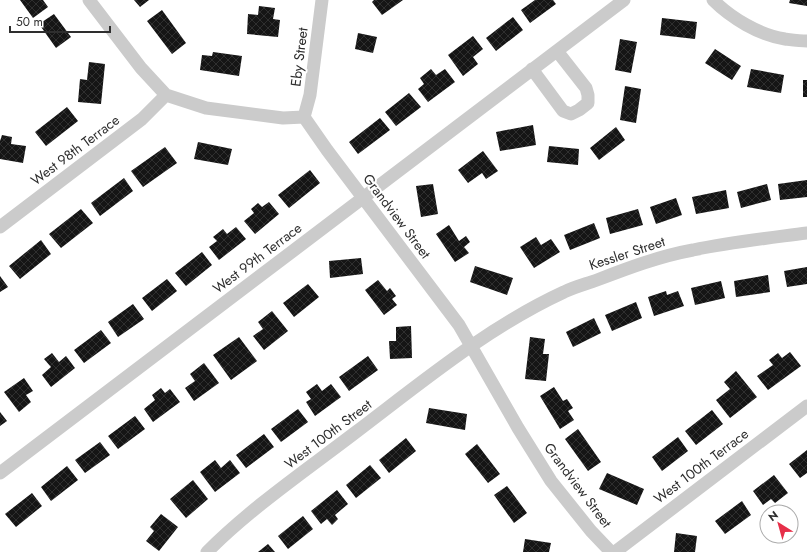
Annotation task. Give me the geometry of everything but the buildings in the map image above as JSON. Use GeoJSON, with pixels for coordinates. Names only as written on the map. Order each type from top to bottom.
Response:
{"type":"FeatureCollection","features":[{"type":"Feature","properties":{"kind":"street"},"geometry":{"type":"LineString","coordinates":[[90,0],[141,68],[166,95],[206,108],[282,118],[304,117]]}},
{"type":"Feature","properties":{"kind":"street","name":"Eby Street"},"geometry":{"type":"LineString","coordinates":[[304,117],[310,95],[322,0]]}},
{"type":"Feature","properties":{"kind":"street","name":"West 99th Terrace"},"geometry":{"type":"LineString","coordinates":[[0,473],[624,0]]}},
{"type":"Feature","properties":{"kind":"street"},"geometry":{"type":"LineString","coordinates":[[713,0],[721,8],[741,22],[761,32],[784,39],[807,41]]}},
{"type":"Feature","properties":{"kind":"street"},"geometry":{"type":"LineString","coordinates":[[532,69],[563,111],[571,114],[579,110],[588,103],[586,88],[557,51]]}},
{"type":"Feature","properties":{"kind":"street","name":"West 98th Terrace"},"geometry":{"type":"LineString","coordinates":[[2,222],[142,119],[166,95]]}},
{"type":"Feature","properties":{"kind":"street","name":"Grandview Street"},"geometry":{"type":"LineString","coordinates":[[304,117],[327,150],[459,325],[472,345],[518,428],[551,481],[590,531],[611,552]]}},
{"type":"Feature","properties":{"kind":"street","name":"Kessler Street"},"geometry":{"type":"LineString","coordinates":[[472,345],[516,317],[564,292],[631,267],[692,250],[755,239],[807,233]]}},
{"type":"Feature","properties":{"kind":"street","name":"West 100th Street"},"geometry":{"type":"LineString","coordinates":[[207,552],[250,513],[472,345]]}},
{"type":"Feature","properties":{"kind":"street","name":"West 100th Terrace"},"geometry":{"type":"LineString","coordinates":[[615,552],[807,406]]}}]}
